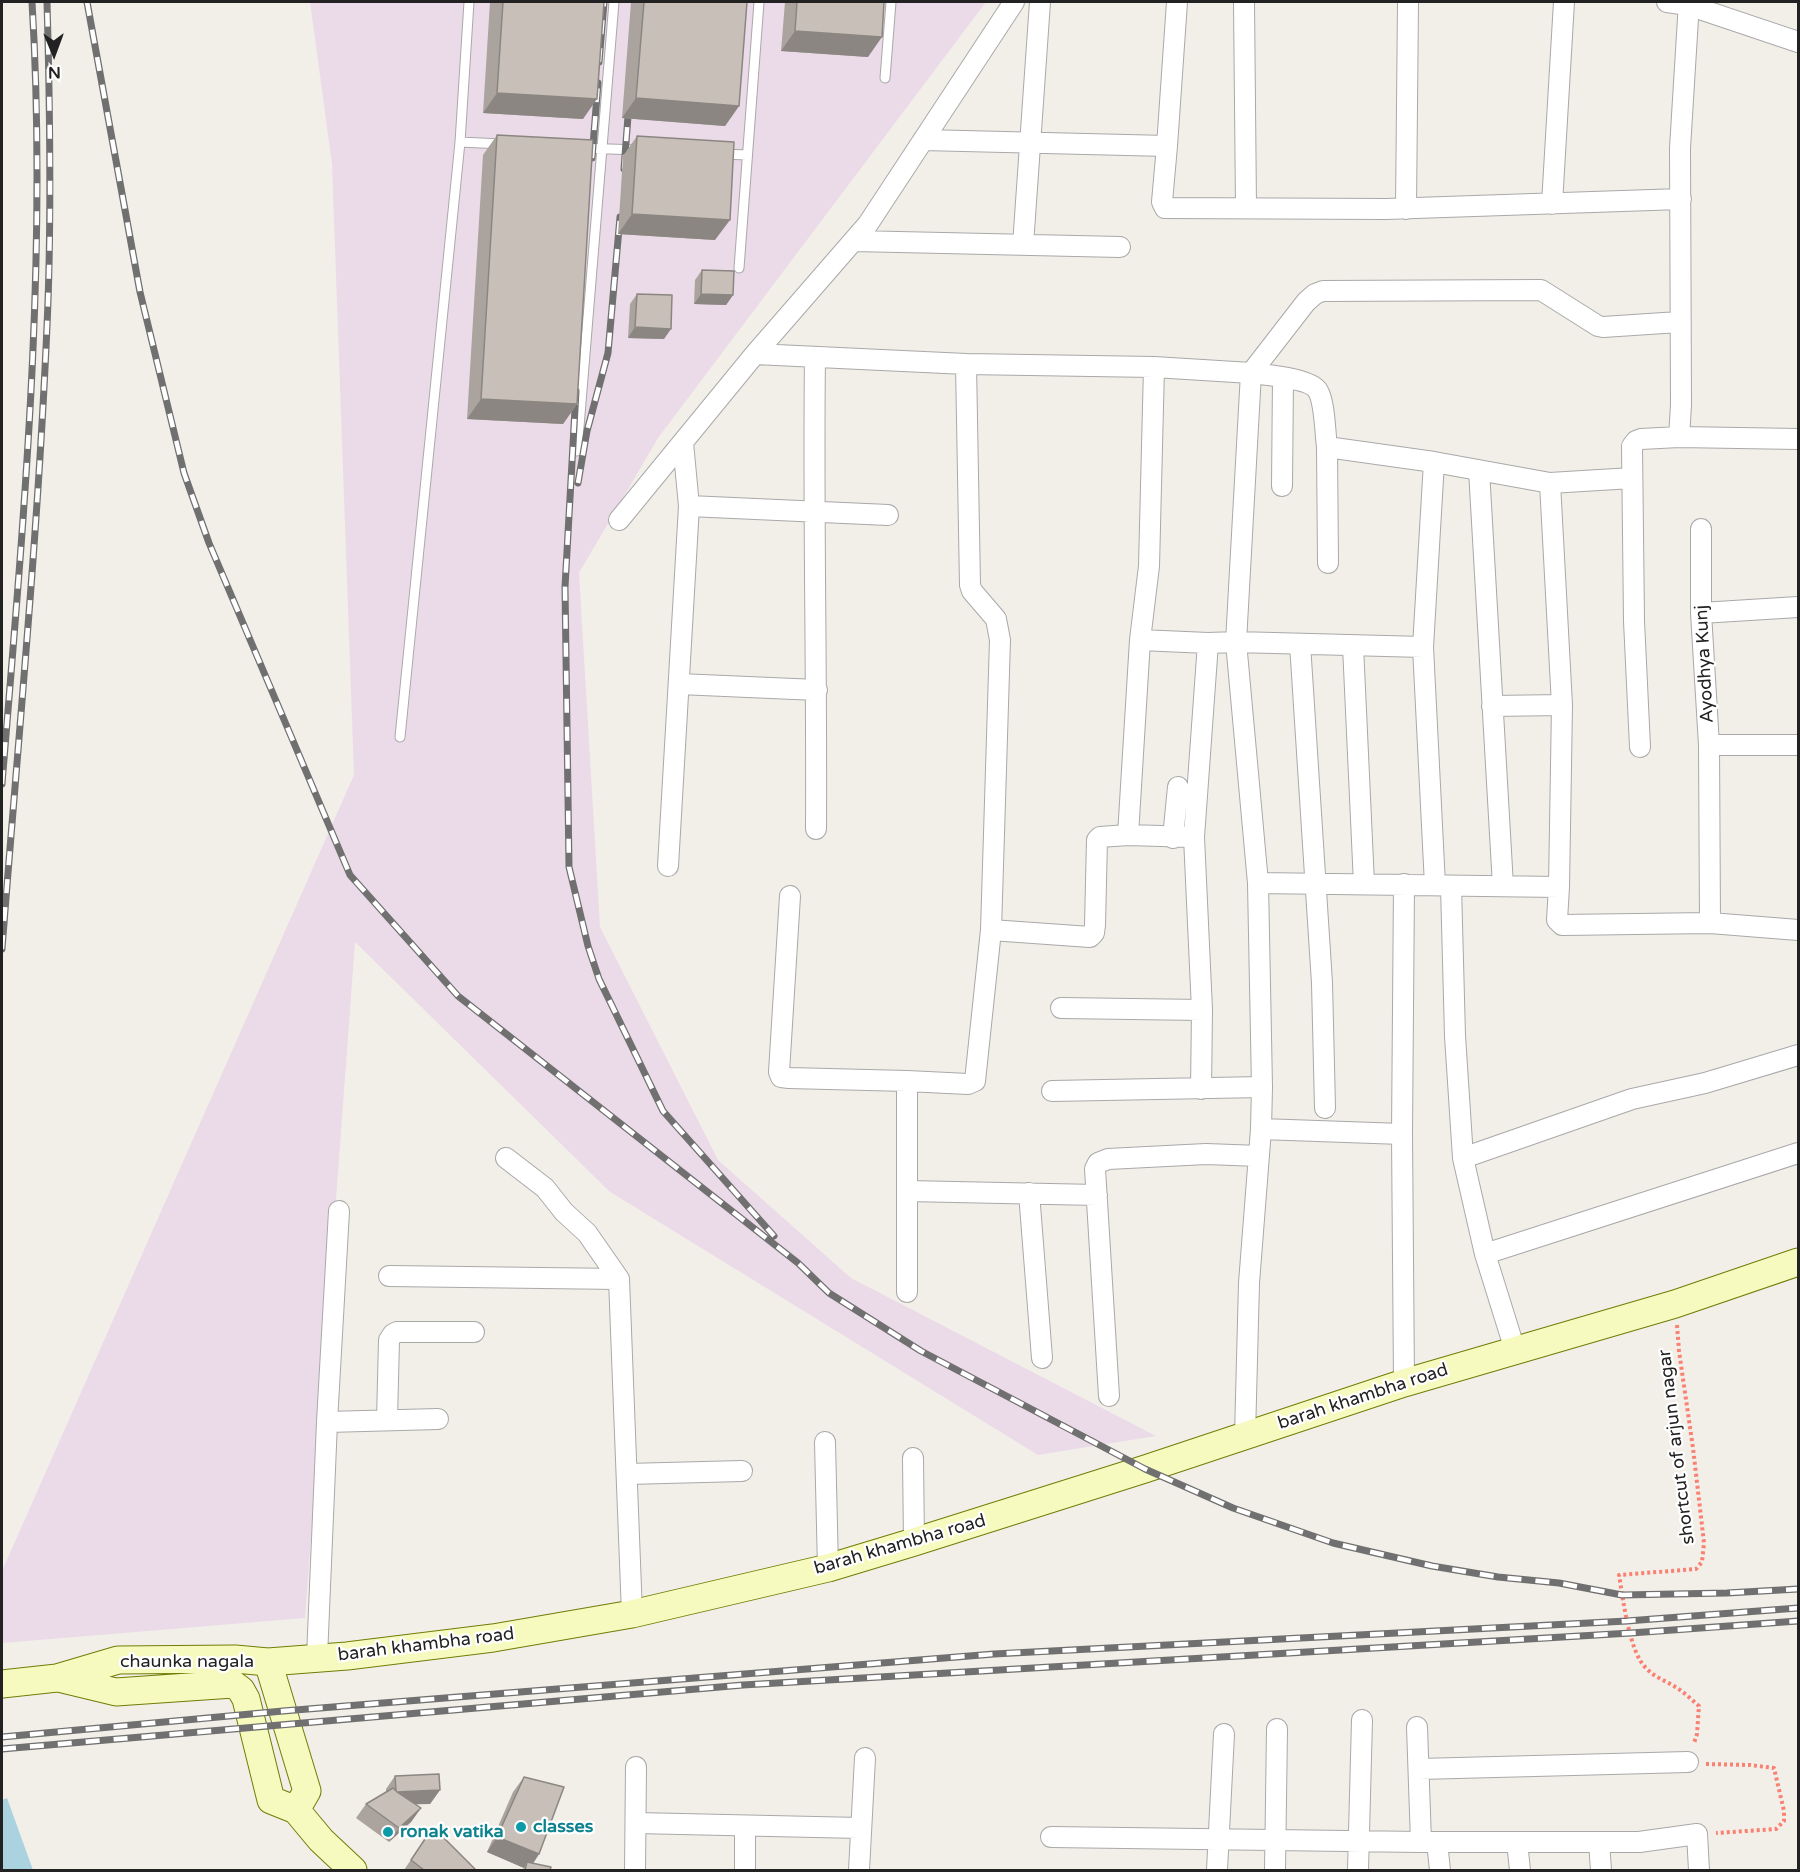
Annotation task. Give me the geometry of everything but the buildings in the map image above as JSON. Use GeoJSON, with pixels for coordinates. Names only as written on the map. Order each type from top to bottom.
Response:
{"type":"FeatureCollection","features":[{"type":"Feature","properties":{"kind":"street"},"geometry":{"type":"LineString","coordinates":[[619,520],[755,354],[868,224],[1014,2]]}},
{"type":"Feature","properties":{"kind":"street"},"geometry":{"type":"LineString","coordinates":[[1023,245],[1040,2]]}},
{"type":"Feature","properties":{"kind":"street"},"geometry":{"type":"LineString","coordinates":[[1177,2],[1162,202],[1166,208],[1406,208],[1681,199]]}},
{"type":"Feature","properties":{"kind":"street"},"geometry":{"type":"LineString","coordinates":[[1244,2],[1246,208]]}},
{"type":"Feature","properties":{"kind":"street"},"geometry":{"type":"LineString","coordinates":[[1406,208],[1408,2]]}},
{"type":"Feature","properties":{"kind":"street"},"geometry":{"type":"LineString","coordinates":[[1552,204],[1564,2]]}},
{"type":"Feature","properties":{"kind":"street"},"geometry":{"type":"LineString","coordinates":[[1667,2],[1688,3],[1798,42]]}},
{"type":"Feature","properties":{"kind":"street"},"geometry":{"type":"LineString","coordinates":[[1679,437],[1681,405],[1680,148],[1688,3]]}},
{"type":"Feature","properties":{"kind":"street"},"geometry":{"type":"LineString","coordinates":[[923,140],[1167,146]]}},
{"type":"Feature","properties":{"kind":"street"},"geometry":{"type":"LineString","coordinates":[[854,241],[1120,247]]}},
{"type":"Feature","properties":{"kind":"street"},"geometry":{"type":"LineString","coordinates":[[1245,1436],[1249,1282],[1262,1087],[1258,882],[1236,642],[1251,374],[1306,302],[1315,294],[1323,291],[1541,290],[1598,326],[1679,322]]}},
{"type":"Feature","properties":{"kind":"street"},"geometry":{"type":"LineString","coordinates":[[755,354],[966,364],[1154,367],[1251,374],[1312,385],[1319,392],[1327,447],[1328,563]]}},
{"type":"Feature","properties":{"kind":"street"},"geometry":{"type":"LineString","coordinates":[[815,357],[813,512],[817,690],[816,830]]}},
{"type":"Feature","properties":{"kind":"street"},"geometry":{"type":"LineString","coordinates":[[790,896],[778,1067],[781,1077],[968,1084],[975,1081],[990,930],[1000,640],[996,619],[972,591],[970,585],[966,364]]}},
{"type":"Feature","properties":{"kind":"street"},"geometry":{"type":"LineString","coordinates":[[1128,835],[1140,640],[1149,567],[1154,367]]}},
{"type":"Feature","properties":{"kind":"street"},"geometry":{"type":"LineString","coordinates":[[1282,486],[1283,378]]}},
{"type":"Feature","properties":{"kind":"street"},"geometry":{"type":"LineString","coordinates":[[1640,747],[1634,621],[1632,446],[1636,441],[1679,437],[1798,439]]}},
{"type":"Feature","properties":{"kind":"street"},"geometry":{"type":"LineString","coordinates":[[668,866],[689,506],[683,443]]}},
{"type":"Feature","properties":{"kind":"street"},"geometry":{"type":"LineString","coordinates":[[1327,447],[1434,462],[1550,483],[1632,478]]}},
{"type":"Feature","properties":{"kind":"street"},"geometry":{"type":"LineString","coordinates":[[1434,462],[1423,647],[1463,1158],[1485,1254],[1515,1350]]}},
{"type":"Feature","properties":{"kind":"street"},"geometry":{"type":"LineString","coordinates":[[1479,470],[1503,886]]}},
{"type":"Feature","properties":{"kind":"street"},"geometry":{"type":"LineString","coordinates":[[1550,483],[1562,705],[1557,920],[1562,925],[1710,923],[1798,930]]}},
{"type":"Feature","properties":{"kind":"street"},"geometry":{"type":"LineString","coordinates":[[689,506],[888,515]]}},
{"type":"Feature","properties":{"kind":"street","name":"Ayodhya Kunj"},"geometry":{"type":"LineString","coordinates":[[1701,529],[1701,613],[1709,745],[1798,745]]}},
{"type":"Feature","properties":{"kind":"street"},"geometry":{"type":"LineString","coordinates":[[1701,613],[1798,607]]}},
{"type":"Feature","properties":{"kind":"street"},"geometry":{"type":"LineString","coordinates":[[1140,640],[1423,647]]}},
{"type":"Feature","properties":{"kind":"street"},"geometry":{"type":"LineString","coordinates":[[1201,1089],[1202,1010],[1194,837],[1208,643]]}},
{"type":"Feature","properties":{"kind":"street"},"geometry":{"type":"LineString","coordinates":[[1300,644],[1322,983],[1325,1108]]}},
{"type":"Feature","properties":{"kind":"street"},"geometry":{"type":"LineString","coordinates":[[1353,646],[1364,884]]}},
{"type":"Feature","properties":{"kind":"street"},"geometry":{"type":"LineString","coordinates":[[679,684],[817,690]]}},
{"type":"Feature","properties":{"kind":"street"},"geometry":{"type":"LineString","coordinates":[[1492,706],[1562,705]]}},
{"type":"Feature","properties":{"kind":"street"},"geometry":{"type":"LineString","coordinates":[[1709,745],[1710,923]]}},
{"type":"Feature","properties":{"kind":"street"},"geometry":{"type":"LineString","coordinates":[[1173,838],[1178,787]]}},
{"type":"Feature","properties":{"kind":"street"},"geometry":{"type":"LineString","coordinates":[[990,930],[1090,937],[1094,933],[1095,925],[1097,840],[1104,836],[1128,835],[1194,837]]}},
{"type":"Feature","properties":{"kind":"street"},"geometry":{"type":"LineString","coordinates":[[1258,882],[1559,887]]}},
{"type":"Feature","properties":{"kind":"street"},"geometry":{"type":"LineString","coordinates":[[1404,884],[1401,1134],[1404,1383]]}},
{"type":"Feature","properties":{"kind":"street"},"geometry":{"type":"LineString","coordinates":[[1061,1008],[1202,1010]]}},
{"type":"Feature","properties":{"kind":"street"},"geometry":{"type":"LineString","coordinates":[[1463,1158],[1632,1099],[1706,1083],[1798,1055]]}},
{"type":"Feature","properties":{"kind":"street"},"geometry":{"type":"LineString","coordinates":[[907,1081],[907,1292]]}},
{"type":"Feature","properties":{"kind":"street"},"geometry":{"type":"LineString","coordinates":[[1052,1091],[1262,1087]]}},
{"type":"Feature","properties":{"kind":"street"},"geometry":{"type":"LineString","coordinates":[[1261,1129],[1401,1134]]}},
{"type":"Feature","properties":{"kind":"street"},"geometry":{"type":"LineString","coordinates":[[1485,1254],[1798,1153]]}},
{"type":"Feature","properties":{"kind":"street"},"geometry":{"type":"LineString","coordinates":[[1109,1396],[1096,1195],[1095,1169],[1098,1163],[1102,1160],[1206,1154],[1259,1156]]}},
{"type":"Feature","properties":{"kind":"street"},"geometry":{"type":"LineString","coordinates":[[506,1158],[545,1188],[564,1212],[586,1233],[619,1279],[632,1614]]}},
{"type":"Feature","properties":{"kind":"street"},"geometry":{"type":"LineString","coordinates":[[907,1191],[1096,1195]]}},
{"type":"Feature","properties":{"kind":"street"},"geometry":{"type":"LineString","coordinates":[[1029,1193],[1042,1358]]}},
{"type":"Feature","properties":{"kind":"street"},"geometry":{"type":"LineString","coordinates":[[317,1657],[339,1211]]}},
{"type":"Feature","properties":{"kind":"street","name":"barah khambha road"},"geometry":{"type":"LineString","coordinates":[[268,1662],[347,1656],[493,1638],[632,1614],[828,1568],[1245,1436],[1404,1383],[1675,1304],[1798,1262]]}},
{"type":"Feature","properties":{"kind":"street"},"geometry":{"type":"LineString","coordinates":[[389,1276],[619,1279]]}},
{"type":"Feature","properties":{"kind":"street"},"geometry":{"type":"LineString","coordinates":[[387,1420],[390,1337],[397,1332],[474,1332]]}},
{"type":"Feature","properties":{"kind":"street"},"geometry":{"type":"LineString","coordinates":[[327,1422],[438,1419]]}},
{"type":"Feature","properties":{"kind":"street"},"geometry":{"type":"LineString","coordinates":[[825,1442],[828,1568]]}},
{"type":"Feature","properties":{"kind":"street"},"geometry":{"type":"LineString","coordinates":[[913,1458],[914,1542]]}},
{"type":"Feature","properties":{"kind":"street"},"geometry":{"type":"LineString","coordinates":[[627,1474],[742,1471]]}},
{"type":"Feature","properties":{"kind":"street","name":"chaunka nagala"},"geometry":{"type":"LineString","coordinates":[[2,1684],[57,1678],[117,1660],[235,1659],[268,1662]]}},
{"type":"Feature","properties":{"kind":"street"},"geometry":{"type":"LineString","coordinates":[[268,1662],[307,1791],[296,1810]]}},
{"type":"Feature","properties":{"kind":"street"},"geometry":{"type":"LineString","coordinates":[[57,1678],[116,1692],[233,1684],[242,1690],[246,1699],[271,1800],[296,1810],[321,1840],[353,1870]]}},
{"type":"Feature","properties":{"kind":"street"},"geometry":{"type":"LineString","coordinates":[[1358,1870],[1362,1720]]}},
{"type":"Feature","properties":{"kind":"street"},"geometry":{"type":"LineString","coordinates":[[1417,1727],[1419,1769],[1429,1842],[1440,1870]]}},
{"type":"Feature","properties":{"kind":"street"},"geometry":{"type":"LineString","coordinates":[[1275,1870],[1277,1729]]}},
{"type":"Feature","properties":{"kind":"street"},"geometry":{"type":"LineString","coordinates":[[1217,1870],[1224,1734]]}},
{"type":"Feature","properties":{"kind":"street"},"geometry":{"type":"LineString","coordinates":[[859,1870],[865,1758]]}},
{"type":"Feature","properties":{"kind":"street"},"geometry":{"type":"LineString","coordinates":[[1419,1769],[1688,1762]]}},
{"type":"Feature","properties":{"kind":"street"},"geometry":{"type":"LineString","coordinates":[[635,1870],[636,1767]]}},
{"type":"Feature","properties":{"kind":"street"},"geometry":{"type":"LineString","coordinates":[[636,1823],[861,1828]]}},
{"type":"Feature","properties":{"kind":"street"},"geometry":{"type":"LineString","coordinates":[[745,1826],[745,1870]]}},
{"type":"Feature","properties":{"kind":"street"},"geometry":{"type":"LineString","coordinates":[[1051,1837],[1639,1842],[1697,1834],[1699,1870]]}},
{"type":"Feature","properties":{"kind":"street"},"geometry":{"type":"LineString","coordinates":[[1517,1842],[1520,1870]]}},
{"type":"Feature","properties":{"kind":"street"},"geometry":{"type":"LineString","coordinates":[[1599,1842],[1601,1870]]}},
{"type":"Feature","properties":{"kind":"lane"},"geometry":{"type":"LineString","coordinates":[[400,737],[460,142],[469,2]]}},
{"type":"Feature","properties":{"kind":"lane"},"geometry":{"type":"LineString","coordinates":[[577,452],[614,2]]}},
{"type":"Feature","properties":{"kind":"lane"},"geometry":{"type":"LineString","coordinates":[[739,268],[759,2]]}},
{"type":"Feature","properties":{"kind":"lane"},"geometry":{"type":"LineString","coordinates":[[885,78],[891,2]]}},
{"type":"Feature","properties":{"kind":"lane"},"geometry":{"type":"LineString","coordinates":[[460,142],[507,144]]}},
{"type":"Feature","properties":{"kind":"lane"},"geometry":{"type":"LineString","coordinates":[[566,147],[646,150]]}},
{"type":"Feature","properties":{"kind":"lane"},"geometry":{"type":"LineString","coordinates":[[713,153],[747,155]]}},
{"type":"Feature","properties":{"kind":"path","name":"shortcut of arjun nagar"},"geometry":{"type":"LineString","coordinates":[[1675,1304],[1704,1543],[1702,1562],[1696,1569],[1619,1575],[1635,1652],[1644,1667],[1657,1678],[1678,1688],[1699,1706],[1697,1734],[1688,1762]]}},
{"type":"Feature","properties":{"kind":"path"},"geometry":{"type":"LineString","coordinates":[[1688,1762],[1774,1768],[1784,1811],[1784,1821],[1776,1829],[1697,1834]]}},
{"type":"Feature","properties":{"kind":"shaded area"},"geometry":{"type":"Polygon","coordinates":[[[310,2],[986,2],[658,438],[579,573],[600,927],[718,1160],[851,1278],[1156,1436],[1038,1455],[641,1211],[609,1191],[355,942],[305,1618],[2,1643],[2,1571],[354,775],[332,164],[310,2]]]}},
{"type":"Feature","properties":{"kind":"water"},"geometry":{"type":"Polygon","coordinates":[[[7,1798],[33,1870],[2,1870],[2,1800],[7,1798]]]}},
{"type":"Feature","properties":{"kind":"railway"},"geometry":{"type":"LineString","coordinates":[[2,784],[25,491],[35,296],[37,198],[32,2]]}},
{"type":"Feature","properties":{"kind":"railway"},"geometry":{"type":"LineString","coordinates":[[2,949],[33,560],[47,326],[50,245],[47,2]]}},
{"type":"Feature","properties":{"kind":"railway"},"geometry":{"type":"LineString","coordinates":[[87,2],[140,292],[184,473],[209,543],[350,875],[458,996],[798,1263],[829,1293],[921,1351],[1145,1469],[1233,1508],[1333,1543],[1432,1566],[1498,1577],[1559,1583],[1622,1595],[1798,1589]]}},
{"type":"Feature","properties":{"kind":"railway"},"geometry":{"type":"LineString","coordinates":[[599,62],[604,2]]}},
{"type":"Feature","properties":{"kind":"railway"},"geometry":{"type":"LineString","coordinates":[[592,158],[598,83]]}},
{"type":"Feature","properties":{"kind":"railway"},"geometry":{"type":"LineString","coordinates":[[624,169],[629,103]]}},
{"type":"Feature","properties":{"kind":"railway"},"geometry":{"type":"LineString","coordinates":[[578,483],[587,431],[608,353],[620,217]]}},
{"type":"Feature","properties":{"kind":"railway"},"geometry":{"type":"LineString","coordinates":[[576,391],[565,587],[569,867],[588,946],[599,979],[663,1111],[774,1236]]}},
{"type":"Feature","properties":{"kind":"railway"},"geometry":{"type":"LineString","coordinates":[[2,1737],[283,1711],[994,1654],[1627,1621],[1798,1608]]}},
{"type":"Feature","properties":{"kind":"railway"},"geometry":{"type":"LineString","coordinates":[[2,1749],[743,1685],[1631,1633],[1798,1621]]}},
{"type":"Feature","properties":{"kind":"place","name":"classes"},"geometry":{"type":"Point","coordinates":[521,1827]}},
{"type":"Feature","properties":{"kind":"place","name":"ronak vatika"},"geometry":{"type":"Point","coordinates":[388,1832]}}]}
